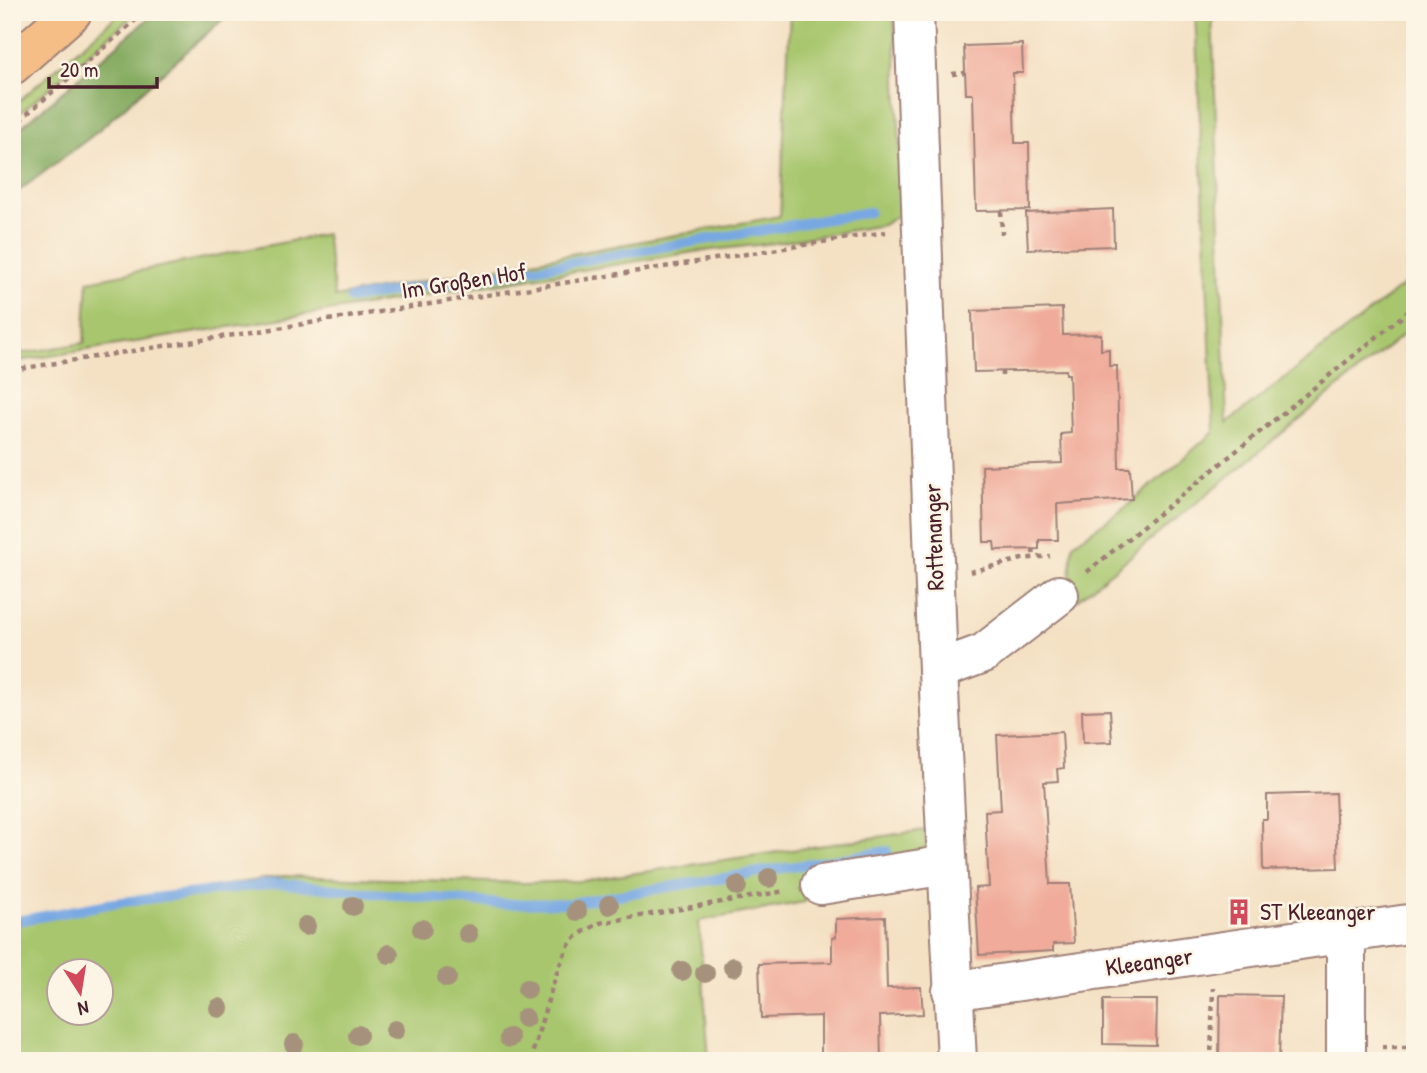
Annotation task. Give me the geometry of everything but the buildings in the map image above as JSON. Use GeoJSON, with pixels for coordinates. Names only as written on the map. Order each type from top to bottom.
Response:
{"type":"FeatureCollection","features":[{"type":"Feature","properties":{"kind":"main road"},"geometry":{"type":"LineString","coordinates":[[12,65],[72,12]]}},
{"type":"Feature","properties":{"kind":"street","name":"Rottenanger"},"geometry":{"type":"LineString","coordinates":[[914,12],[938,670],[957,1061]]}},
{"type":"Feature","properties":{"kind":"street"},"geometry":{"type":"LineString","coordinates":[[938,670],[984,653],[1059,595]]}},
{"type":"Feature","properties":{"kind":"street"},"geometry":{"type":"LineString","coordinates":[[821,885],[947,865]]}},
{"type":"Feature","properties":{"kind":"street","name":"Kleeanger"},"geometry":{"type":"LineString","coordinates":[[952,991],[1415,923]]}},
{"type":"Feature","properties":{"kind":"street"},"geometry":{"type":"LineString","coordinates":[[1346,933],[1346,1061]]}},
{"type":"Feature","properties":{"kind":"path"},"geometry":{"type":"LineString","coordinates":[[12,127],[145,12]]}},
{"type":"Feature","properties":{"kind":"path"},"geometry":{"type":"LineString","coordinates":[[1001,211],[1002,234]]}},
{"type":"Feature","properties":{"kind":"path","name":"Im Großen Hof"},"geometry":{"type":"LineString","coordinates":[[12,370],[922,226]]}},
{"type":"Feature","properties":{"kind":"path"},"geometry":{"type":"LineString","coordinates":[[1059,595],[1415,306]]}},
{"type":"Feature","properties":{"kind":"path"},"geometry":{"type":"LineString","coordinates":[[1002,371],[1002,381]]}},
{"type":"Feature","properties":{"kind":"path"},"geometry":{"type":"LineString","coordinates":[[1033,549],[1034,558]]}},
{"type":"Feature","properties":{"kind":"path"},"geometry":{"type":"LineString","coordinates":[[936,582],[997,565],[1054,556]]}},
{"type":"Feature","properties":{"kind":"path"},"geometry":{"type":"LineString","coordinates":[[530,1061],[561,965],[571,942],[585,931],[600,923],[821,885]]}},
{"type":"Feature","properties":{"kind":"path"},"geometry":{"type":"LineString","coordinates":[[1211,1061],[1213,953]]}},
{"type":"Feature","properties":{"kind":"green space"},"geometry":{"type":"Polygon","coordinates":[[[121,12],[137,12],[12,120],[12,107],[121,12]]]}},
{"type":"Feature","properties":{"kind":"green space"},"geometry":{"type":"Polygon","coordinates":[[[156,12],[231,12],[92,136],[12,196],[12,135],[156,12]]]}},
{"type":"Feature","properties":{"kind":"green space"},"geometry":{"type":"Polygon","coordinates":[[[790,12],[894,12],[902,198],[899,215],[883,225],[775,243],[694,252],[12,362],[12,355],[84,343],[88,281],[326,234],[335,297],[780,216],[790,12]]]}},
{"type":"Feature","properties":{"kind":"green space"},"geometry":{"type":"Polygon","coordinates":[[[1195,12],[1212,12],[1227,423],[1415,276],[1415,325],[1067,608],[1073,544],[1126,507],[1214,432],[1195,12]]]}},
{"type":"Feature","properties":{"kind":"green space"},"geometry":{"type":"Polygon","coordinates":[[[925,830],[927,854],[804,878],[805,902],[699,921],[709,1061],[12,1061],[12,918],[283,876],[524,883],[583,881],[925,830]]]}},
{"type":"Feature","properties":{"kind":"waterway"},"geometry":{"type":"LineString","coordinates":[[450,283],[869,212]]}},
{"type":"Feature","properties":{"kind":"waterway"},"geometry":{"type":"LineString","coordinates":[[350,299],[422,287]]}},
{"type":"Feature","properties":{"kind":"waterway"},"geometry":{"type":"LineString","coordinates":[[12,922],[114,903],[277,883],[503,904],[571,903],[887,851]]}},
{"type":"Feature","properties":{"kind":"place","name":"ST Kleeanger"},"geometry":{"type":"Point","coordinates":[1239,912]}}]}
